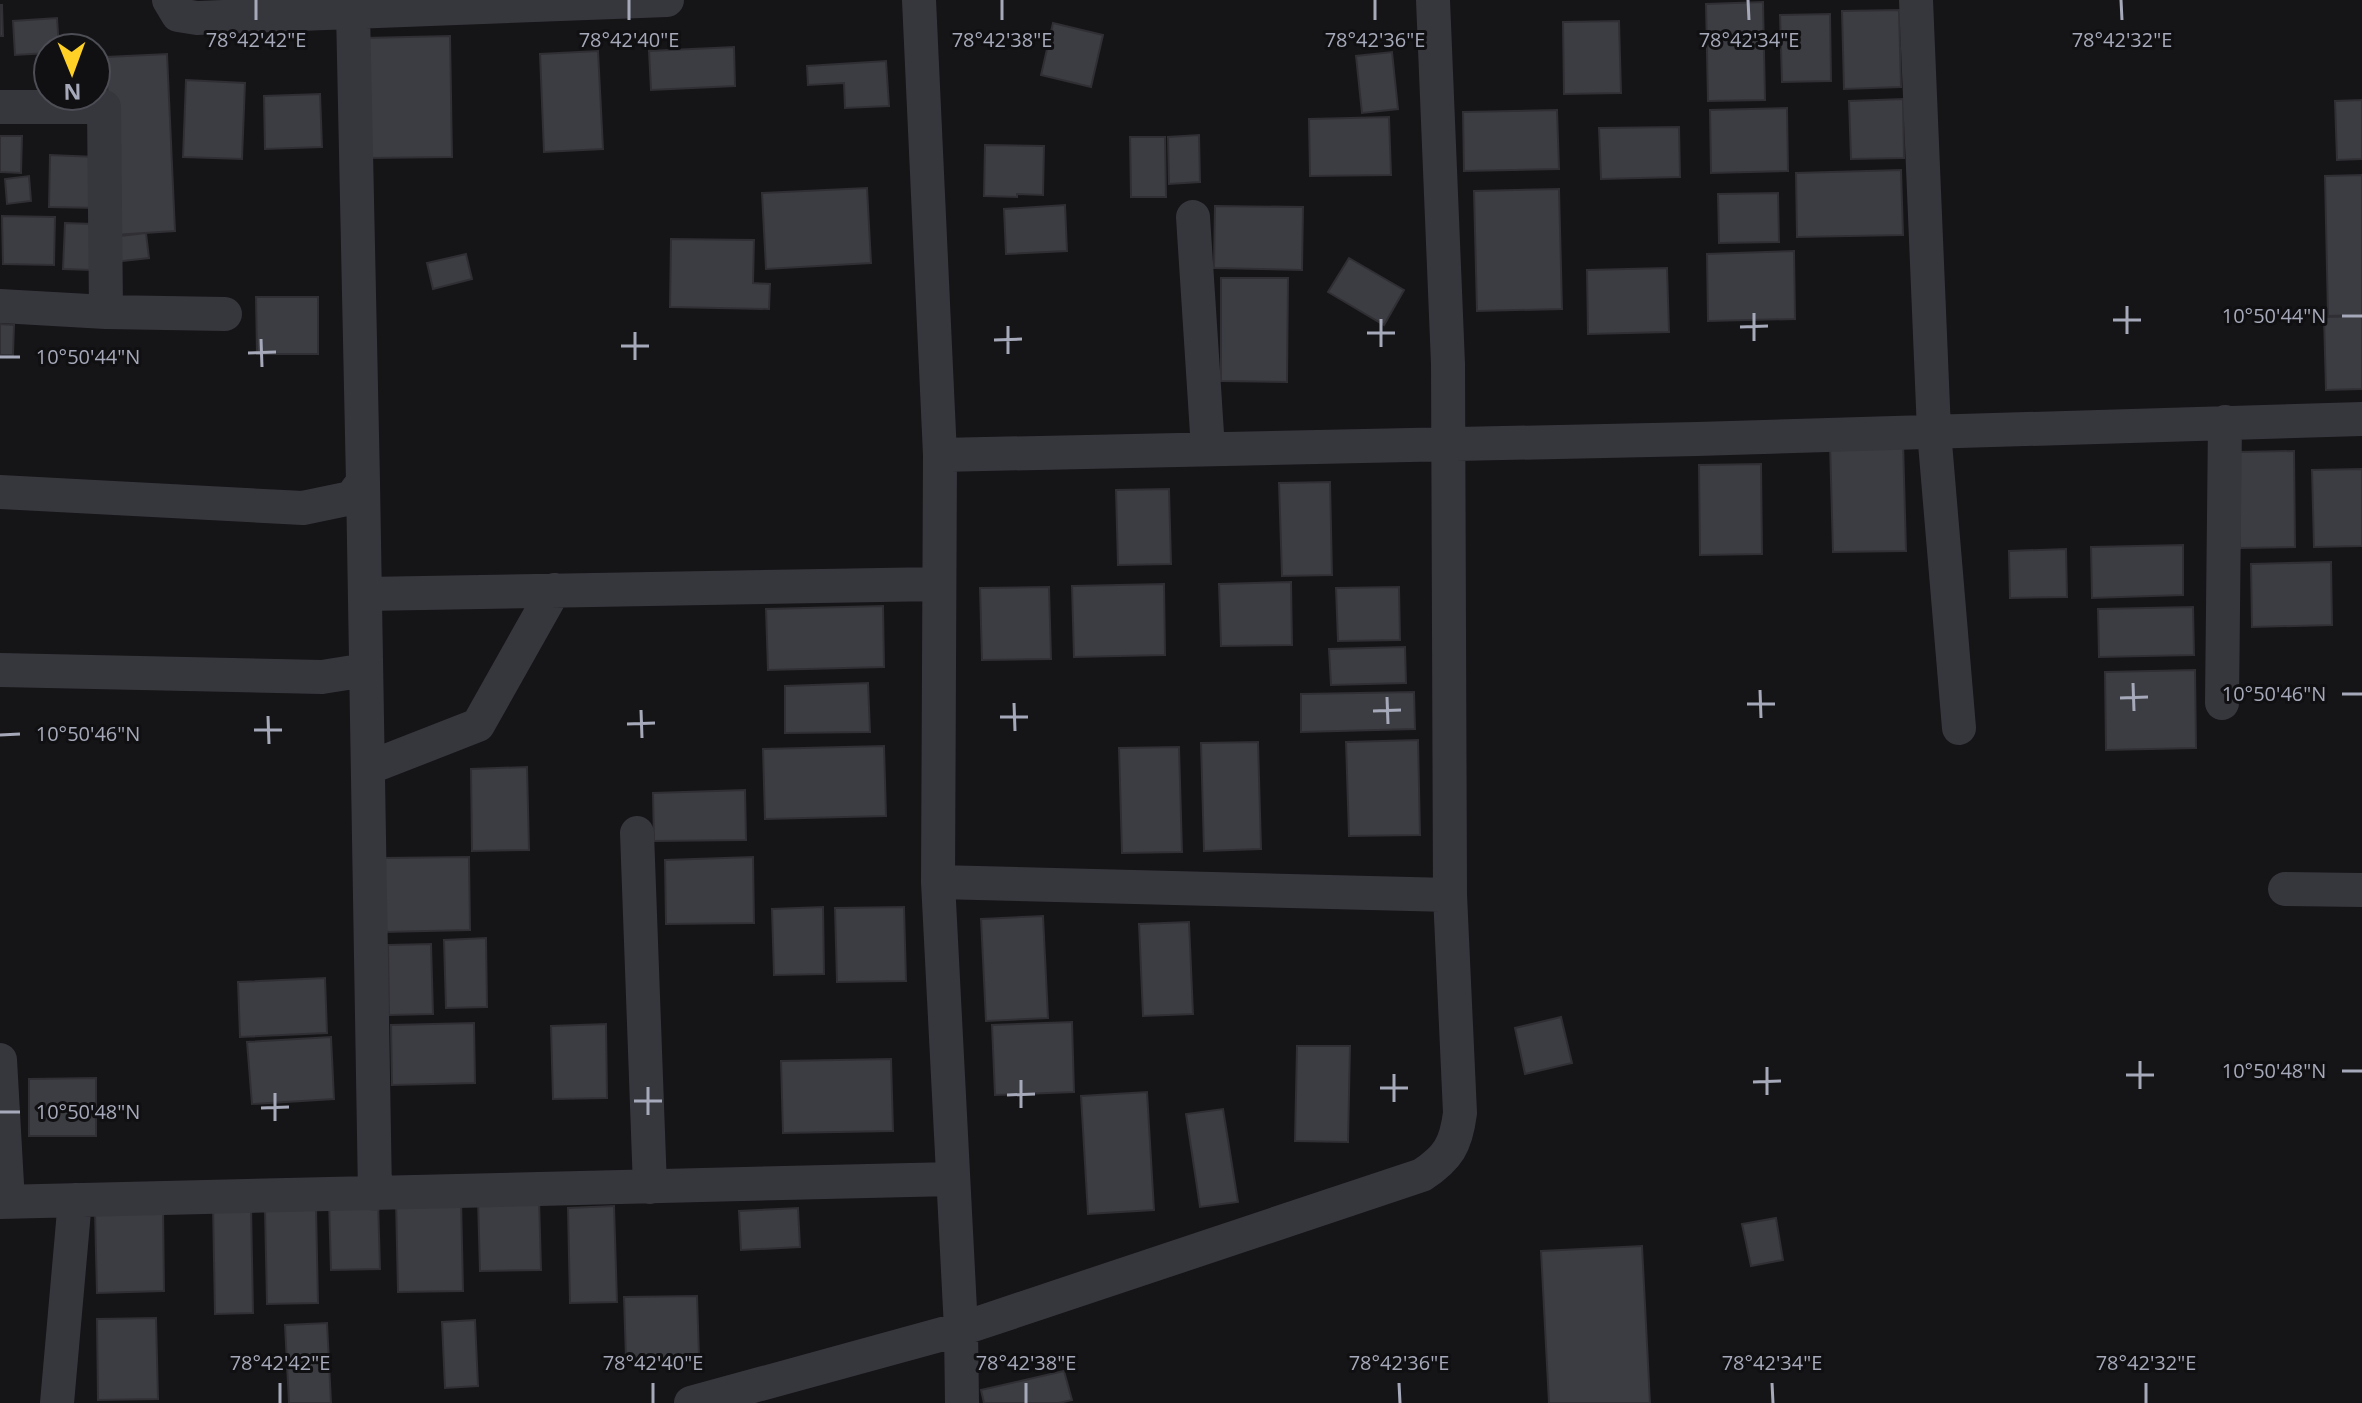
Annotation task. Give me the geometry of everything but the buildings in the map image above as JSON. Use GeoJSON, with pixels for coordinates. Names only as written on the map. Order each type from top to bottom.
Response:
{"type":"FeatureCollection","features":[{"type":"Feature","properties":{"kind":"street"},"geometry":{"type":"LineString","coordinates":[[169,0],[178,15],[197,18],[498,3],[667,0]]}},
{"type":"Feature","properties":{"kind":"street"},"geometry":{"type":"LineString","coordinates":[[919,0],[940,455],[938,882],[962,1394]]}},
{"type":"Feature","properties":{"kind":"street"},"geometry":{"type":"LineString","coordinates":[[691,1403],[961,1329],[1422,1175],[1450,1151],[1457,1136],[1460,1113],[1450,895],[1448,364],[1433,0]]}},
{"type":"Feature","properties":{"kind":"street"},"geometry":{"type":"LineString","coordinates":[[1916,0],[1934,431],[1959,728]]}},
{"type":"Feature","properties":{"kind":"street"},"geometry":{"type":"LineString","coordinates":[[353,11],[375,1194]]}},
{"type":"Feature","properties":{"kind":"street"},"geometry":{"type":"LineString","coordinates":[[0,107],[104,107],[106,312]]}},
{"type":"Feature","properties":{"kind":"street"},"geometry":{"type":"LineString","coordinates":[[1193,217],[1208,449]]}},
{"type":"Feature","properties":{"kind":"street"},"geometry":{"type":"LineString","coordinates":[[0,306],[225,314]]}},
{"type":"Feature","properties":{"kind":"street"},"geometry":{"type":"LineString","coordinates":[[940,455],[1697,439],[2362,419]]}},
{"type":"Feature","properties":{"kind":"street"},"geometry":{"type":"LineString","coordinates":[[2222,703],[2225,422]]}},
{"type":"Feature","properties":{"kind":"street"},"geometry":{"type":"LineString","coordinates":[[0,492],[303,508],[351,498],[363,482]]}},
{"type":"Feature","properties":{"kind":"street"},"geometry":{"type":"LineString","coordinates":[[365,594],[939,584]]}},
{"type":"Feature","properties":{"kind":"street"},"geometry":{"type":"LineString","coordinates":[[368,768],[478,725],[554,590]]}},
{"type":"Feature","properties":{"kind":"street"},"geometry":{"type":"LineString","coordinates":[[0,670],[322,677],[366,670]]}},
{"type":"Feature","properties":{"kind":"street"},"geometry":{"type":"LineString","coordinates":[[637,833],[650,1187]]}},
{"type":"Feature","properties":{"kind":"street"},"geometry":{"type":"LineString","coordinates":[[938,882],[1450,895]]}},
{"type":"Feature","properties":{"kind":"street"},"geometry":{"type":"LineString","coordinates":[[2285,889],[2362,890]]}},
{"type":"Feature","properties":{"kind":"street"},"geometry":{"type":"LineString","coordinates":[[0,1060],[4,1202],[953,1179]]}},
{"type":"Feature","properties":{"kind":"street"},"geometry":{"type":"LineString","coordinates":[[57,1403],[75,1200]]}}]}
